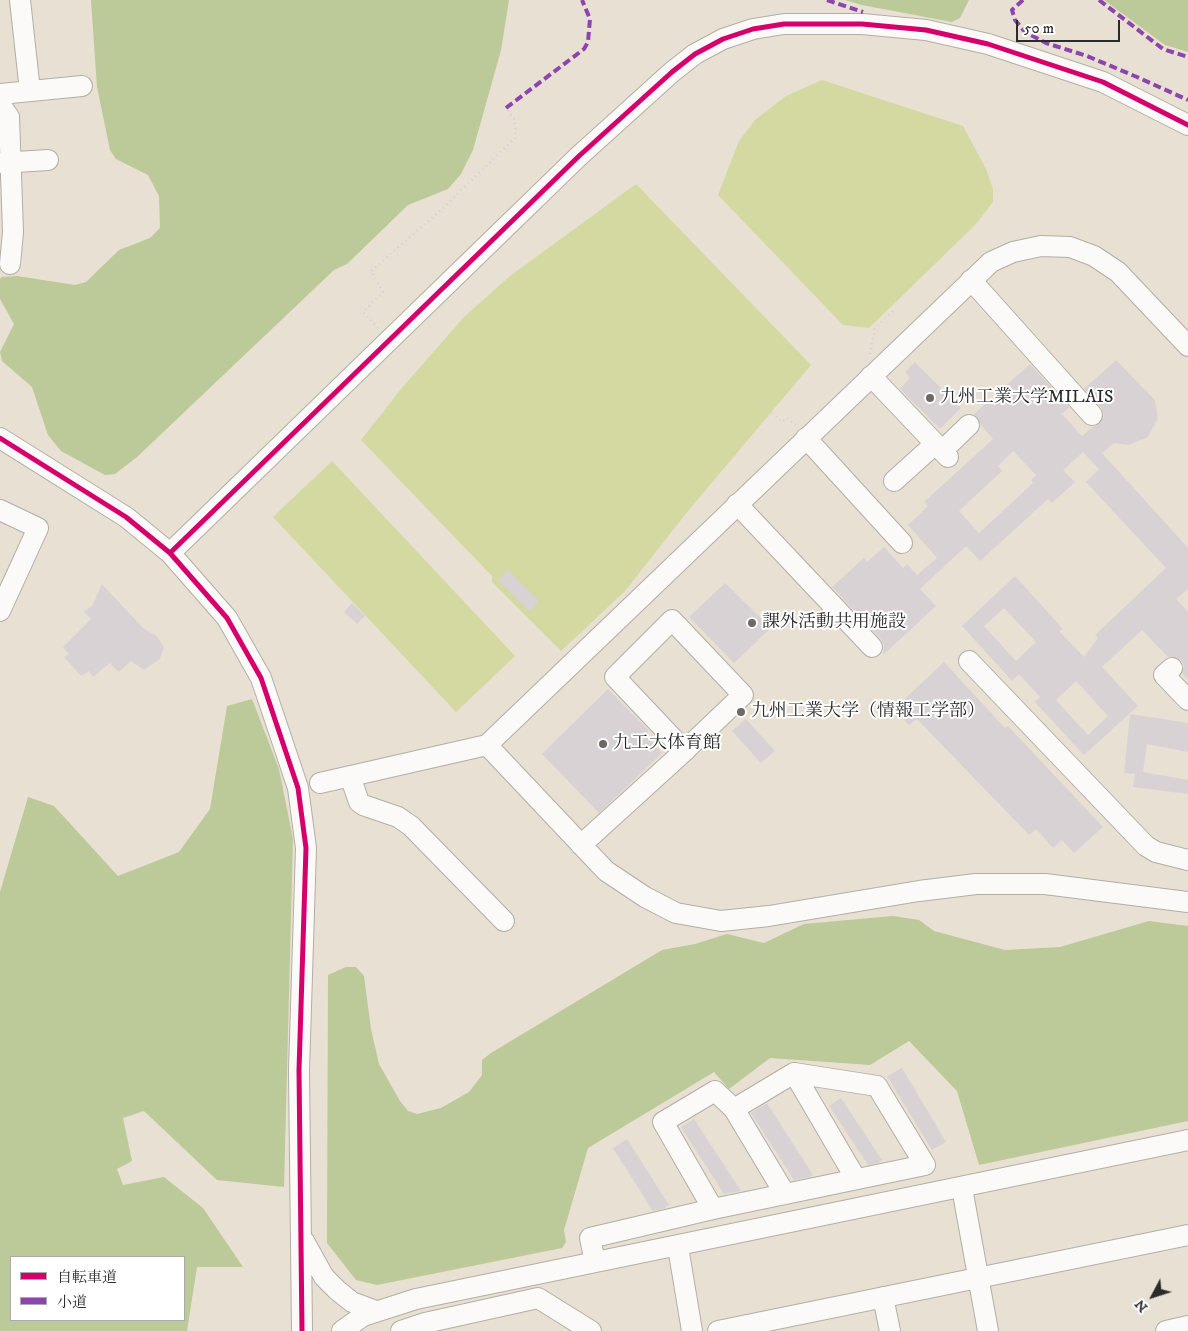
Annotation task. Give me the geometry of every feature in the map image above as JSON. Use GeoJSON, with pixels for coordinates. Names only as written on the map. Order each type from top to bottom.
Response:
{"type":"FeatureCollection","features":[{"type":"Feature","properties":{"kind":"street"},"geometry":{"type":"LineString","coordinates":[[20,0],[30,91]]}},
{"type":"Feature","properties":{"kind":"street"},"geometry":{"type":"LineString","coordinates":[[170,553],[579,156],[672,72],[695,54],[722,39],[753,29],[784,24],[862,24],[926,30],[988,44],[1103,82],[1188,124]]}},
{"type":"Feature","properties":{"kind":"street"},"geometry":{"type":"LineString","coordinates":[[0,94],[82,86]]}},
{"type":"Feature","properties":{"kind":"street"},"geometry":{"type":"LineString","coordinates":[[0,104],[9,117],[6,162],[13,232],[10,264]]}},
{"type":"Feature","properties":{"kind":"street"},"geometry":{"type":"LineString","coordinates":[[6,162],[48,160]]}},
{"type":"Feature","properties":{"kind":"street"},"geometry":{"type":"LineString","coordinates":[[320,783],[487,745],[991,262],[1012,252],[1041,246],[1070,247],[1094,256],[1118,272],[1188,346]]}},
{"type":"Feature","properties":{"kind":"street"},"geometry":{"type":"LineString","coordinates":[[972,280],[1092,414]]}},
{"type":"Feature","properties":{"kind":"street"},"geometry":{"type":"LineString","coordinates":[[871,376],[941,451]]}},
{"type":"Feature","properties":{"kind":"street"},"geometry":{"type":"LineString","coordinates":[[894,481],[941,451],[969,425]]}},
{"type":"Feature","properties":{"kind":"street"},"geometry":{"type":"LineString","coordinates":[[0,438],[126,517],[170,553],[227,618],[261,678],[298,788],[306,848],[300,1070],[302,1331]]}},
{"type":"Feature","properties":{"kind":"street"},"geometry":{"type":"LineString","coordinates":[[806,438],[902,543]]}},
{"type":"Feature","properties":{"kind":"street"},"geometry":{"type":"LineString","coordinates":[[737,504],[872,647]]}},
{"type":"Feature","properties":{"kind":"street"},"geometry":{"type":"LineString","coordinates":[[0,510],[38,528],[0,611]]}},
{"type":"Feature","properties":{"kind":"street"},"geometry":{"type":"LineString","coordinates":[[581,845],[685,751],[742,695],[672,620],[615,677],[685,751]]}},
{"type":"Feature","properties":{"kind":"street"},"geometry":{"type":"LineString","coordinates":[[969,661],[1146,846],[1156,852],[1188,860]]}},
{"type":"Feature","properties":{"kind":"street"},"geometry":{"type":"LineString","coordinates":[[1172,668],[1164,675],[1188,700]]}},
{"type":"Feature","properties":{"kind":"street"},"geometry":{"type":"LineString","coordinates":[[487,745],[606,872],[645,897],[676,913],[721,920],[769,916],[919,891],[976,884],[1045,884],[1188,902]]}},
{"type":"Feature","properties":{"kind":"street"},"geometry":{"type":"LineString","coordinates":[[350,776],[359,802],[363,806],[398,817],[412,826],[504,921]]}},
{"type":"Feature","properties":{"kind":"street"},"geometry":{"type":"LineString","coordinates":[[794,1072],[856,1179]]}},
{"type":"Feature","properties":{"kind":"street"},"geometry":{"type":"LineString","coordinates":[[594,1262],[590,1238],[713,1209],[925,1165],[877,1086],[794,1072],[734,1109]]}},
{"type":"Feature","properties":{"kind":"street"},"geometry":{"type":"LineString","coordinates":[[713,1209],[663,1122],[715,1091],[734,1109],[785,1194]]}},
{"type":"Feature","properties":{"kind":"street"},"geometry":{"type":"LineString","coordinates":[[342,1331],[363,1316],[416,1299],[594,1262],[678,1247],[1188,1140]]}},
{"type":"Feature","properties":{"kind":"street"},"geometry":{"type":"LineString","coordinates":[[962,1188],[988,1331]]}},
{"type":"Feature","properties":{"kind":"street"},"geometry":{"type":"LineString","coordinates":[[718,1331],[792,1323],[882,1297],[1188,1235]]}},
{"type":"Feature","properties":{"kind":"street"},"geometry":{"type":"LineString","coordinates":[[302,1237],[324,1277],[336,1290],[352,1302],[376,1311]]}},
{"type":"Feature","properties":{"kind":"street"},"geometry":{"type":"LineString","coordinates":[[678,1247],[692,1331]]}},
{"type":"Feature","properties":{"kind":"street"},"geometry":{"type":"LineString","coordinates":[[882,1297],[890,1331]]}},
{"type":"Feature","properties":{"kind":"street"},"geometry":{"type":"LineString","coordinates":[[406,1330],[425,1323],[538,1298],[591,1331]]}},
{"type":"Feature","properties":{"kind":"street"},"geometry":{"type":"LineString","coordinates":[[1166,1331],[1188,1326]]}},
{"type":"Feature","properties":{"kind":"path"},"geometry":{"type":"LineString","coordinates":[[381,332],[363,312],[383,292],[371,271],[442,209],[516,137],[515,120],[506,108]]}},
{"type":"Feature","properties":{"kind":"path"},"geometry":{"type":"LineString","coordinates":[[871,376],[866,371],[875,328],[894,310]]}},
{"type":"Feature","properties":{"kind":"path"},"geometry":{"type":"LineString","coordinates":[[758,399],[782,422],[787,418]]}},
{"type":"Feature","properties":{"kind":"green space"},"geometry":{"type":"Polygon","coordinates":[[[91,0],[509,0],[501,50],[473,150],[461,174],[448,189],[408,205],[347,264],[334,270],[137,457],[115,474],[105,475],[61,451],[48,435],[32,387],[2,361],[0,352],[14,324],[0,299],[0,279],[2,277],[17,276],[75,285],[86,282],[119,250],[150,238],[160,228],[159,196],[148,175],[116,159],[110,150],[97,87],[91,0]]]}},
{"type":"Feature","properties":{"kind":"green space"},"geometry":{"type":"Polygon","coordinates":[[[845,0],[969,0],[960,18],[952,22],[845,0]]]}},
{"type":"Feature","properties":{"kind":"green space"},"geometry":{"type":"Polygon","coordinates":[[[1104,0],[1188,0],[1188,52],[1165,45],[1104,0]]]}},
{"type":"Feature","properties":{"kind":"green space"},"geometry":{"type":"Polygon","coordinates":[[[822,80],[963,126],[986,169],[993,189],[993,202],[975,225],[869,328],[843,325],[718,195],[739,141],[755,120],[786,96],[822,80]]]}},
{"type":"Feature","properties":{"kind":"green space"},"geometry":{"type":"Polygon","coordinates":[[[636,184],[811,365],[688,511],[625,591],[561,651],[492,582],[492,576],[361,440],[401,389],[464,317],[510,276],[636,184]]]}},
{"type":"Feature","properties":{"kind":"green space"},"geometry":{"type":"Polygon","coordinates":[[[332,461],[515,656],[456,712],[273,517],[332,461]]]}},
{"type":"Feature","properties":{"kind":"green space"},"geometry":{"type":"Polygon","coordinates":[[[252,699],[279,769],[293,839],[284,1187],[217,1180],[144,1111],[123,1118],[132,1161],[117,1169],[123,1185],[164,1177],[203,1208],[243,1267],[197,1267],[187,1331],[0,1331],[0,892],[28,797],[54,806],[118,876],[179,852],[210,809],[227,706],[252,699]]]}},
{"type":"Feature","properties":{"kind":"green space"},"geometry":{"type":"Polygon","coordinates":[[[893,916],[919,920],[934,931],[1005,950],[1060,947],[1149,921],[1188,926],[1188,1121],[979,1165],[957,1091],[909,1041],[870,1065],[770,1058],[729,1089],[714,1072],[588,1148],[564,1230],[566,1242],[562,1248],[377,1285],[356,1280],[327,1243],[328,975],[346,967],[356,967],[364,976],[371,1029],[379,1064],[400,1101],[408,1111],[417,1114],[441,1108],[469,1092],[482,1075],[482,1060],[491,1053],[662,950],[695,944],[727,934],[764,943],[804,924],[893,916]]]}},
{"type":"Feature","properties":{"kind":"building"},"geometry":{"type":"Polygon","coordinates":[[[1116,360],[1155,400],[1158,418],[1148,437],[1129,445],[1114,443],[1102,453],[1188,548],[1188,589],[1176,599],[1188,612],[1188,679],[1182,673],[1184,666],[1181,660],[1175,657],[1168,657],[1142,630],[1102,667],[1138,706],[1084,755],[1035,702],[1040,697],[1019,674],[1012,681],[962,626],[1015,576],[1063,629],[1059,631],[1084,657],[1098,638],[1095,635],[1166,568],[1086,482],[1099,469],[1083,452],[1063,470],[1075,482],[1052,503],[1048,499],[980,561],[966,546],[920,589],[936,606],[883,655],[884,645],[881,639],[832,587],[864,558],[867,562],[884,547],[903,568],[907,564],[917,575],[937,558],[908,525],[928,506],[924,502],[993,439],[974,414],[1030,364],[1069,407],[1062,414],[1082,436],[1100,423],[1104,416],[1101,407],[1084,389],[1116,360]],[[1013,451],[998,466],[1002,471],[959,511],[979,533],[1033,483],[1031,480],[1036,475],[1013,451]],[[1004,608],[984,626],[1016,661],[1036,642],[1004,608]],[[1076,681],[1056,700],[1088,735],[1108,716],[1076,681]]]}},
{"type":"Feature","properties":{"kind":"building","name":"九州工業大学MILAIS"},"geometry":{"type":"Polygon","coordinates":[[[915,362],[961,408],[940,429],[900,389],[910,378],[905,372],[915,362]]]}},
{"type":"Feature","properties":{"kind":"building"},"geometry":{"type":"Polygon","coordinates":[[[508,570],[539,601],[529,611],[498,580],[508,570]]]}},
{"type":"Feature","properties":{"kind":"building","name":"課外活動共用施設"},"geometry":{"type":"Polygon","coordinates":[[[725,583],[771,628],[734,663],[689,617],[725,583]]]}},
{"type":"Feature","properties":{"kind":"building"},"geometry":{"type":"Polygon","coordinates":[[[102,584],[144,629],[157,636],[164,647],[160,659],[144,670],[131,661],[119,672],[110,663],[93,677],[89,671],[81,676],[64,657],[69,654],[63,647],[91,619],[84,612],[92,606],[102,584]]]}},
{"type":"Feature","properties":{"kind":"building"},"geometry":{"type":"Polygon","coordinates":[[[352,603],[365,616],[357,624],[344,612],[352,603]]]}},
{"type":"Feature","properties":{"kind":"building"},"geometry":{"type":"Polygon","coordinates":[[[944,662],[1005,728],[1008,726],[1103,827],[1074,853],[1062,840],[1053,848],[1036,829],[1029,835],[917,719],[909,725],[894,709],[944,662]]]}},
{"type":"Feature","properties":{"kind":"building","name":"九工大体育館"},"geometry":{"type":"Polygon","coordinates":[[[608,689],[649,731],[645,735],[662,753],[599,813],[542,754],[608,689]]]}},
{"type":"Feature","properties":{"kind":"building"},"geometry":{"type":"Polygon","coordinates":[[[1130,714],[1188,723],[1188,752],[1147,744],[1143,772],[1188,780],[1188,794],[1133,787],[1135,774],[1124,773],[1130,714]]]}},
{"type":"Feature","properties":{"kind":"building"},"geometry":{"type":"Polygon","coordinates":[[[746,719],[775,751],[761,763],[732,731],[746,719]]]}},
{"type":"Feature","properties":{"kind":"building"},"geometry":{"type":"Polygon","coordinates":[[[902,1068],[946,1142],[932,1150],[887,1076],[902,1068]]]}},
{"type":"Feature","properties":{"kind":"building"},"geometry":{"type":"Polygon","coordinates":[[[841,1098],[882,1160],[878,1163],[868,1165],[829,1106],[841,1098]]]}},
{"type":"Feature","properties":{"kind":"building"},"geometry":{"type":"Polygon","coordinates":[[[767,1103],[813,1175],[810,1177],[794,1180],[751,1113],[767,1103]]]}},
{"type":"Feature","properties":{"kind":"building"},"geometry":{"type":"Polygon","coordinates":[[[694,1119],[741,1191],[724,1194],[681,1127],[694,1119]]]}},
{"type":"Feature","properties":{"kind":"building"},"geometry":{"type":"Polygon","coordinates":[[[627,1139],[669,1205],[665,1208],[653,1211],[613,1148],[627,1139]]]}},
{"type":"Feature","properties":{"kind":"marked path"},"geometry":{"type":"LineString","coordinates":[[506,108],[584,49],[588,42],[590,19],[582,0]]}},
{"type":"Feature","properties":{"kind":"marked path"},"geometry":{"type":"LineString","coordinates":[[827,0],[863,12]]}},
{"type":"Feature","properties":{"kind":"marked path"},"geometry":{"type":"LineString","coordinates":[[1023,0],[1012,10],[1015,20],[1025,32],[1046,43],[1087,56],[1188,100]]}},
{"type":"Feature","properties":{"kind":"marked path"},"geometry":{"type":"LineString","coordinates":[[1099,0],[1163,49],[1188,57]]}},
{"type":"Feature","properties":{"kind":"cycle path"},"geometry":{"type":"LineString","coordinates":[[170,553],[579,156],[672,72],[695,54],[723,39],[753,29],[784,24],[862,24],[926,30],[988,44],[1103,82],[1188,125]]}},
{"type":"Feature","properties":{"kind":"cycle path"},"geometry":{"type":"LineString","coordinates":[[0,438],[126,517],[170,553],[227,618],[261,678],[298,788],[306,848],[299,1070],[302,1331]]}},
{"type":"Feature","properties":{"kind":"place","name":"九州工業大学MILAIS"},"geometry":{"type":"Point","coordinates":[930,398]}},
{"type":"Feature","properties":{"kind":"place","name":"課外活動共用施設"},"geometry":{"type":"Point","coordinates":[752,623]}},
{"type":"Feature","properties":{"kind":"place","name":"九州工業大学（情報工学部）"},"geometry":{"type":"Point","coordinates":[741,712]}},
{"type":"Feature","properties":{"kind":"place","name":"九工大体育館"},"geometry":{"type":"Point","coordinates":[603,744]}}]}
